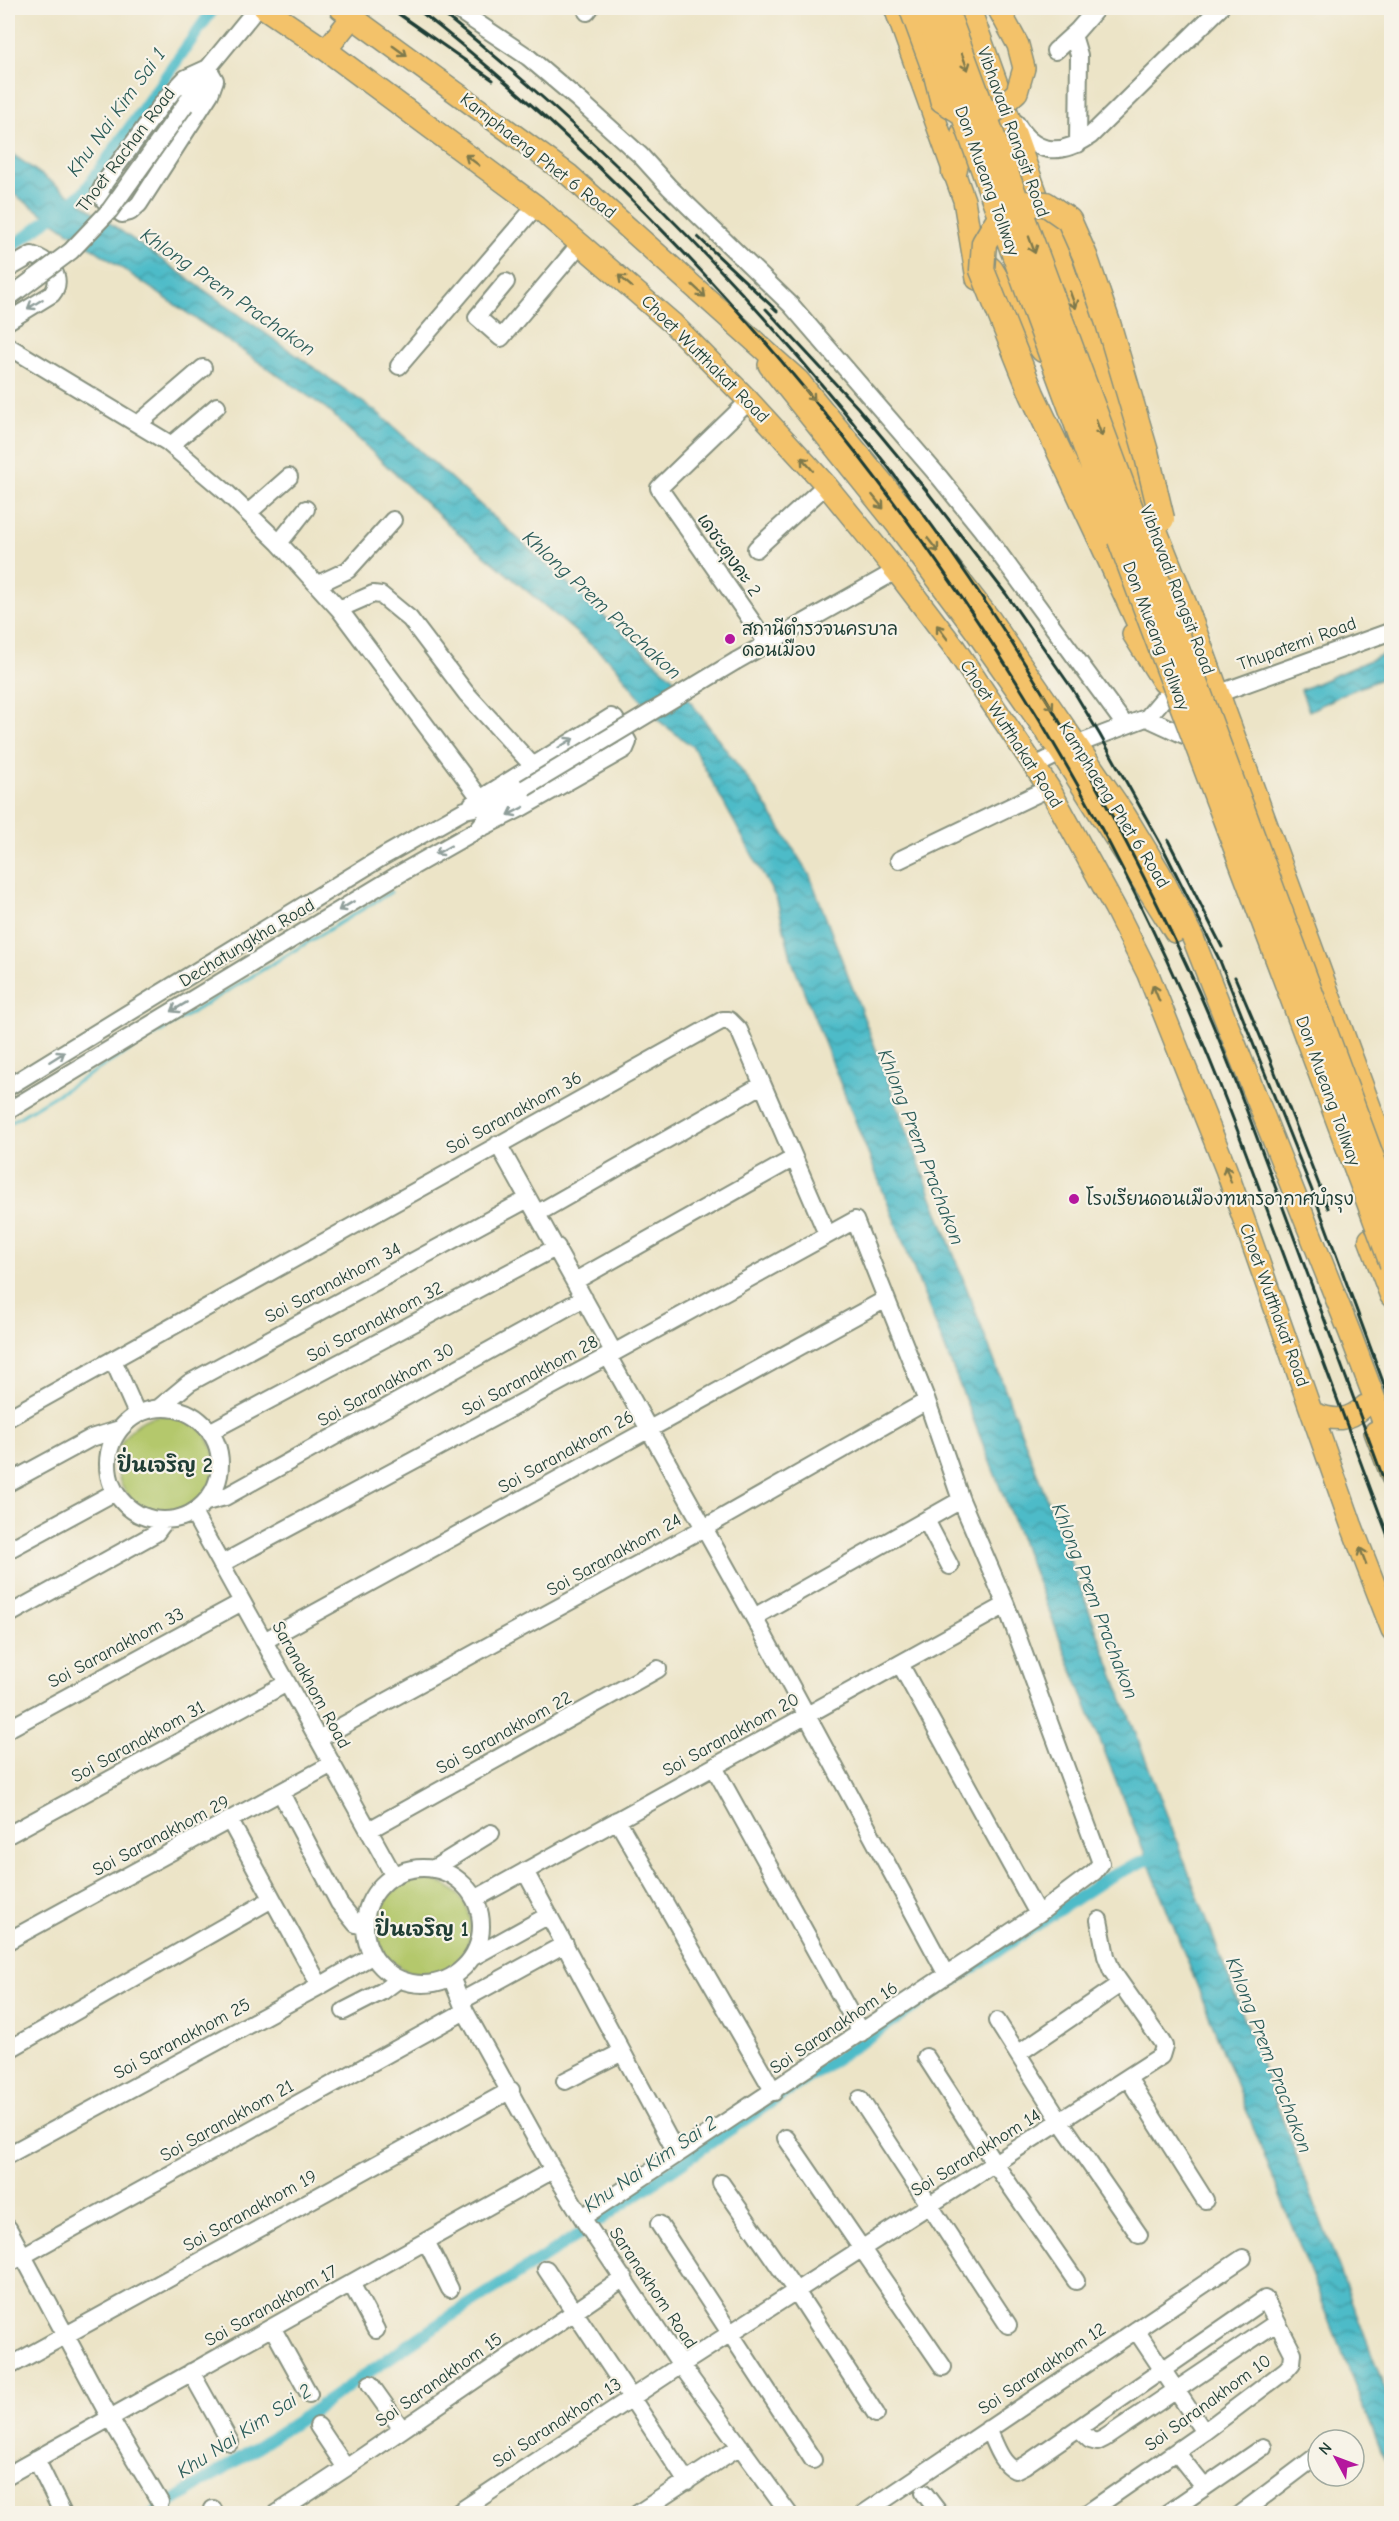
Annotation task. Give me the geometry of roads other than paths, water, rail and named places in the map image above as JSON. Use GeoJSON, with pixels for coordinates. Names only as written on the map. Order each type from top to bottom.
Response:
{"type":"FeatureCollection","features":[{"type":"Feature","properties":{"kind":"highway"},"geometry":{"type":"LineString","coordinates":[[918,8],[1130,583],[1150,647]]}},
{"type":"Feature","properties":{"kind":"highway","name":"Don Mueang Tollway"},"geometry":{"type":"LineString","coordinates":[[925,8],[1079,433],[1264,918],[1392,1264]]}},
{"type":"Feature","properties":{"kind":"highway","name":"Don Mueang Tollway"},"geometry":{"type":"LineString","coordinates":[[945,8],[1392,1212]]}},
{"type":"Feature","properties":{"kind":"highway","name":"Vibhavadi Rangsit Road"},"geometry":{"type":"LineString","coordinates":[[968,8],[1138,489],[1185,606],[1392,1171]]}},
{"type":"Feature","properties":{"kind":"highway"},"geometry":{"type":"LineString","coordinates":[[954,172],[964,132]]}},
{"type":"Feature","properties":{"kind":"highway"},"geometry":{"type":"LineString","coordinates":[[1185,606],[1146,452],[1108,323],[1085,256],[1069,220],[1046,204],[1023,203],[1000,216],[984,243],[982,270],[1032,394],[1150,647],[1392,1295]]}},
{"type":"Feature","properties":{"kind":"highway"},"geometry":{"type":"LineString","coordinates":[[971,253],[991,270],[1043,350]]}},
{"type":"Feature","properties":{"kind":"main road","name":"Choet Wutthakat Road"},"geometry":{"type":"LineString","coordinates":[[264,8],[326,50],[536,206],[691,341],[826,485],[954,646],[1049,788],[1115,908],[1148,974],[1226,1169],[1351,1524],[1392,1630]]}},
{"type":"Feature","properties":{"kind":"main road"},"geometry":{"type":"LineString","coordinates":[[895,8],[964,200],[971,253],[986,304],[1131,630],[1166,688]]}},
{"type":"Feature","properties":{"kind":"main road"},"geometry":{"type":"LineString","coordinates":[[910,8],[934,73],[941,101],[964,116],[996,111],[1017,92],[1024,68],[1018,45],[998,8]]}},
{"type":"Feature","properties":{"kind":"main road"},"geometry":{"type":"LineString","coordinates":[[326,50],[346,12]]}},
{"type":"Feature","properties":{"kind":"main road","name":"Kamphaeng Phet 6 Road"},"geometry":{"type":"LineString","coordinates":[[346,12],[568,175],[798,380],[910,516],[990,619],[1174,928],[1392,1477]]}},
{"type":"Feature","properties":{"kind":"main road","name":"Kamphaeng Phet 6 Road"},"geometry":{"type":"LineString","coordinates":[[1069,749],[1160,873],[1193,938],[1347,1325],[1392,1445]]}},
{"type":"Feature","properties":{"kind":"main road"},"geometry":{"type":"LineString","coordinates":[[1313,1413],[1329,1419],[1341,1420],[1356,1414],[1365,1406]]}},
{"type":"Feature","properties":{"kind":"street","name":"Thoet Rachan Road"},"geometry":{"type":"LineString","coordinates":[[8,298],[70,251],[110,210],[185,105],[208,68],[256,8]]}},
{"type":"Feature","properties":{"kind":"street"},"geometry":{"type":"LineString","coordinates":[[455,8],[528,57],[580,101],[641,156],[669,187],[791,305],[968,513],[1136,721],[1184,735]]}},
{"type":"Feature","properties":{"kind":"street"},"geometry":{"type":"LineString","coordinates":[[1055,51],[1097,8]]}},
{"type":"Feature","properties":{"kind":"street"},"geometry":{"type":"LineString","coordinates":[[980,39],[1014,120],[1024,138],[1043,148],[1057,150],[1078,144],[1090,136],[1220,8]]}},
{"type":"Feature","properties":{"kind":"street"},"geometry":{"type":"LineString","coordinates":[[1073,35],[1079,55],[1078,144]]}},
{"type":"Feature","properties":{"kind":"street"},"geometry":{"type":"LineString","coordinates":[[208,68],[215,80],[210,94],[139,204],[130,212],[122,214],[104,200],[100,192],[105,182],[165,100],[186,78],[208,68]]}},
{"type":"Feature","properties":{"kind":"street"},"geometry":{"type":"LineString","coordinates":[[399,366],[536,206]]}},
{"type":"Feature","properties":{"kind":"street"},"geometry":{"type":"LineString","coordinates":[[506,282],[477,317],[501,338],[580,244]]}},
{"type":"Feature","properties":{"kind":"street"},"geometry":{"type":"LineString","coordinates":[[8,269],[32,255],[43,258],[57,277],[56,288],[52,294],[8,321]]}},
{"type":"Feature","properties":{"kind":"street"},"geometry":{"type":"LineString","coordinates":[[8,346],[171,445],[248,513],[318,584],[339,609],[480,798]]}},
{"type":"Feature","properties":{"kind":"street"},"geometry":{"type":"LineString","coordinates":[[138,424],[202,368]]}},
{"type":"Feature","properties":{"kind":"street","name":"เดชะตุงคะ 2"},"geometry":{"type":"LineString","coordinates":[[749,401],[659,488],[767,643]]}},
{"type":"Feature","properties":{"kind":"street"},"geometry":{"type":"LineString","coordinates":[[171,445],[217,406]]}},
{"type":"Feature","properties":{"kind":"street"},"geometry":{"type":"LineString","coordinates":[[248,513],[289,477]]}},
{"type":"Feature","properties":{"kind":"street"},"geometry":{"type":"LineString","coordinates":[[756,549],[826,485]]}},
{"type":"Feature","properties":{"kind":"street"},"geometry":{"type":"LineString","coordinates":[[279,543],[306,509]]}},
{"type":"Feature","properties":{"kind":"street"},"geometry":{"type":"LineString","coordinates":[[318,584],[348,570],[393,520]]}},
{"type":"Feature","properties":{"kind":"street","name":"Dechatungkha Road"},"geometry":{"type":"LineString","coordinates":[[8,1087],[384,856],[465,810],[500,801],[525,788],[736,661],[896,571]]}},
{"type":"Feature","properties":{"kind":"street"},"geometry":{"type":"LineString","coordinates":[[339,609],[373,594],[381,595],[410,619],[466,693],[532,765]]}},
{"type":"Feature","properties":{"kind":"street","name":"Thupatemi Road"},"geometry":{"type":"LineString","coordinates":[[1216,694],[1392,631]]}},
{"type":"Feature","properties":{"kind":"street"},"geometry":{"type":"LineString","coordinates":[[1069,749],[1136,721],[1166,688]]}},
{"type":"Feature","properties":{"kind":"street"},"geometry":{"type":"LineString","coordinates":[[465,810],[480,798],[611,717],[615,719],[628,742],[625,748],[521,808],[477,830]]}},
{"type":"Feature","properties":{"kind":"street","name":"Kamphaeng Phet 6 Road"},"geometry":{"type":"LineString","coordinates":[[1035,766],[1069,749]]}},
{"type":"Feature","properties":{"kind":"street"},"geometry":{"type":"LineString","coordinates":[[899,860],[1049,788]]}},
{"type":"Feature","properties":{"kind":"street","name":"Dechatungkha Road"},"geometry":{"type":"LineString","coordinates":[[8,1111],[396,876],[477,830],[500,801]]}},
{"type":"Feature","properties":{"kind":"street","name":"Soi Saranakhom 36"},"geometry":{"type":"LineString","coordinates":[[8,1418],[723,1020],[729,1020],[739,1030],[827,1234]]}},
{"type":"Feature","properties":{"kind":"street"},"geometry":{"type":"LineString","coordinates":[[538,1213],[762,1085]]}},
{"type":"Feature","properties":{"kind":"street"},"geometry":{"type":"LineString","coordinates":[[498,1144],[575,1281],[649,1428],[948,1975]]}},
{"type":"Feature","properties":{"kind":"street"},"geometry":{"type":"LineString","coordinates":[[575,1281],[794,1158]]}},
{"type":"Feature","properties":{"kind":"street","name":"Soi Saranakhom 34"},"geometry":{"type":"LineString","coordinates":[[160,1407],[189,1383],[528,1198]]}},
{"type":"Feature","properties":{"kind":"street","name":"Soi Saranakhom 28"},"geometry":{"type":"LineString","coordinates":[[221,1564],[611,1355],[855,1220],[886,1299]]}},
{"type":"Feature","properties":{"kind":"street","name":"Soi Saranakhom 32"},"geometry":{"type":"LineString","coordinates":[[211,1431],[556,1247]]}},
{"type":"Feature","properties":{"kind":"street","name":"Soi Saranakhom 30"},"geometry":{"type":"LineString","coordinates":[[200,1507],[225,1497],[584,1298]]}},
{"type":"Feature","properties":{"kind":"street"},"geometry":{"type":"LineString","coordinates":[[886,1299],[927,1401],[961,1500],[1006,1605]]}},
{"type":"Feature","properties":{"kind":"street","name":"Soi Saranakhom 26"},"geometry":{"type":"LineString","coordinates":[[264,1641],[886,1299]]}},
{"type":"Feature","properties":{"kind":"street"},"geometry":{"type":"LineString","coordinates":[[113,1360],[137,1414]]}},
{"type":"Feature","properties":{"kind":"street","name":"Soi Saranakhom 24"},"geometry":{"type":"LineString","coordinates":[[318,1740],[704,1528],[927,1401]]}},
{"type":"Feature","properties":{"kind":"street"},"geometry":{"type":"LineString","coordinates":[[160,1407],[189,1412],[211,1431],[219,1448],[221,1467],[216,1486],[200,1507],[179,1519],[165,1521],[150,1519],[124,1504],[115,1492],[109,1477],[108,1460],[111,1443],[120,1429],[137,1414],[160,1407]]}},
{"type":"Feature","properties":{"kind":"street"},"geometry":{"type":"LineString","coordinates":[[8,1483],[91,1438],[120,1429]]}},
{"type":"Feature","properties":{"kind":"street"},"geometry":{"type":"LineString","coordinates":[[8,1550],[115,1492]]}},
{"type":"Feature","properties":{"kind":"street"},"geometry":{"type":"LineString","coordinates":[[754,1617],[961,1500]]}},
{"type":"Feature","properties":{"kind":"street","name":"Saranakhom Road"},"geometry":{"type":"LineString","coordinates":[[200,1507],[221,1564],[394,1876]]}},
{"type":"Feature","properties":{"kind":"street"},"geometry":{"type":"LineString","coordinates":[[926,1520],[950,1566]]}},
{"type":"Feature","properties":{"kind":"street"},"geometry":{"type":"LineString","coordinates":[[8,1615],[156,1533],[165,1521]]}},
{"type":"Feature","properties":{"kind":"street","name":"Soi Saranakhom 33"},"geometry":{"type":"LineString","coordinates":[[8,1729],[243,1602]]}},
{"type":"Feature","properties":{"kind":"street","name":"Soi Saranakhom 20"},"geometry":{"type":"LineString","coordinates":[[475,1899],[1006,1605]]}},
{"type":"Feature","properties":{"kind":"street","name":"Soi Saranakhom 16"},"geometry":{"type":"LineString","coordinates":[[587,2224],[677,2154],[948,1975],[1095,1872],[1101,1863],[1006,1605]]}},
{"type":"Feature","properties":{"kind":"street"},"geometry":{"type":"LineString","coordinates":[[900,1664],[1038,1914]]}},
{"type":"Feature","properties":{"kind":"street","name":"Soi Saranakhom 22"},"geometry":{"type":"LineString","coordinates":[[369,1830],[658,1669]]}},
{"type":"Feature","properties":{"kind":"street","name":"Soi Saranakhom 31"},"geometry":{"type":"LineString","coordinates":[[8,1835],[287,1683]]}},
{"type":"Feature","properties":{"kind":"street","name":"Soi Saranakhom 29"},"geometry":{"type":"LineString","coordinates":[[8,1941],[332,1764]]}},
{"type":"Feature","properties":{"kind":"street"},"geometry":{"type":"LineString","coordinates":[[714,1767],[861,2033]]}},
{"type":"Feature","properties":{"kind":"street"},"geometry":{"type":"LineString","coordinates":[[281,1793],[339,1904],[356,1924],[365,1927]]}},
{"type":"Feature","properties":{"kind":"street"},"geometry":{"type":"LineString","coordinates":[[618,1820],[774,2092]]}},
{"type":"Feature","properties":{"kind":"street"},"geometry":{"type":"LineString","coordinates":[[230,1821],[320,1986]]}},
{"type":"Feature","properties":{"kind":"street"},"geometry":{"type":"LineString","coordinates":[[433,1869],[491,1833]]}},
{"type":"Feature","properties":{"kind":"street"},"geometry":{"type":"LineString","coordinates":[[473,1957],[480,1938],[481,1918],[475,1899],[464,1884],[450,1874],[433,1869],[413,1869],[394,1876],[373,1898],[367,1912],[365,1927],[367,1942],[373,1955],[384,1969],[399,1979],[416,1984],[434,1983],[451,1977],[473,1957],[549,1915]]}},
{"type":"Feature","properties":{"kind":"street"},"geometry":{"type":"LineString","coordinates":[[525,1871],[677,2154]]}},
{"type":"Feature","properties":{"kind":"street"},"geometry":{"type":"LineString","coordinates":[[8,2050],[273,1899]]}},
{"type":"Feature","properties":{"kind":"street","name":"Soi Saranakhom 14"},"geometry":{"type":"LineString","coordinates":[[681,2365],[1161,2056],[1164,2046],[1119,1985],[1106,1956],[1099,1920]]}},
{"type":"Feature","properties":{"kind":"street","name":"Soi Saranakhom 21"},"geometry":{"type":"LineString","coordinates":[[8,2264],[463,2006],[565,1944]]}},
{"type":"Feature","properties":{"kind":"street","name":"Soi Saranakhom 25"},"geometry":{"type":"LineString","coordinates":[[8,2155],[373,1955]]}},
{"type":"Feature","properties":{"kind":"street","name":"Saranakhom Road"},"geometry":{"type":"LineString","coordinates":[[451,1977],[463,2006],[553,2170],[681,2365],[789,2514]]}},
{"type":"Feature","properties":{"kind":"street"},"geometry":{"type":"LineString","coordinates":[[344,2011],[383,1991],[399,1979]]}},
{"type":"Feature","properties":{"kind":"street"},"geometry":{"type":"LineString","coordinates":[[1018,2053],[1119,1985]]}},
{"type":"Feature","properties":{"kind":"street"},"geometry":{"type":"LineString","coordinates":[[997,2022],[1061,2122],[1139,2235]]}},
{"type":"Feature","properties":{"kind":"street"},"geometry":{"type":"LineString","coordinates":[[565,2081],[622,2052]]}},
{"type":"Feature","properties":{"kind":"street"},"geometry":{"type":"LineString","coordinates":[[926,2057],[995,2164],[1076,2282]]}},
{"type":"Feature","properties":{"kind":"street"},"geometry":{"type":"LineString","coordinates":[[1128,2078],[1205,2200]]}},
{"type":"Feature","properties":{"kind":"street","name":"Soi Saranakhom 19"},"geometry":{"type":"LineString","coordinates":[[8,2367],[511,2090]]}},
{"type":"Feature","properties":{"kind":"street"},"geometry":{"type":"LineString","coordinates":[[860,2099],[1008,2325]]}},
{"type":"Feature","properties":{"kind":"street"},"geometry":{"type":"LineString","coordinates":[[786,2138],[943,2367]]}},
{"type":"Feature","properties":{"kind":"street","name":"Soi Saranakhom 17"},"geometry":{"type":"LineString","coordinates":[[8,2475],[553,2170]]}},
{"type":"Feature","properties":{"kind":"street"},"geometry":{"type":"LineString","coordinates":[[721,2183],[796,2291],[876,2414]]}},
{"type":"Feature","properties":{"kind":"street"},"geometry":{"type":"LineString","coordinates":[[659,2224],[813,2460]]}},
{"type":"Feature","properties":{"kind":"street"},"geometry":{"type":"LineString","coordinates":[[8,2228],[110,2418],[160,2502]]}},
{"type":"Feature","properties":{"kind":"street"},"geometry":{"type":"LineString","coordinates":[[426,2241],[450,2289]]}},
{"type":"Feature","properties":{"kind":"street","name":"Soi Saranakhom 12"},"geometry":{"type":"LineString","coordinates":[[875,2510],[988,2429],[1243,2258]]}},
{"type":"Feature","properties":{"kind":"street"},"geometry":{"type":"LineString","coordinates":[[546,2269],[687,2482]]}},
{"type":"Feature","properties":{"kind":"street","name":"Soi Saranakhom 15"},"geometry":{"type":"LineString","coordinates":[[276,2514],[624,2278]]}},
{"type":"Feature","properties":{"kind":"street"},"geometry":{"type":"LineString","coordinates":[[351,2283],[376,2330]]}},
{"type":"Feature","properties":{"kind":"street","name":"Soi Saranakhom 10"},"geometry":{"type":"LineString","coordinates":[[1086,2514],[1204,2432],[1286,2370],[1292,2363],[1293,2353],[1264,2299],[1163,2371]]}},
{"type":"Feature","properties":{"kind":"street"},"geometry":{"type":"LineString","coordinates":[[1078,2428],[1090,2440],[1097,2442],[1276,2323]]}},
{"type":"Feature","properties":{"kind":"street"},"geometry":{"type":"LineString","coordinates":[[272,2327],[309,2394]]}},
{"type":"Feature","properties":{"kind":"street"},"geometry":{"type":"LineString","coordinates":[[1136,2330],[1175,2392],[1204,2432]]}},
{"type":"Feature","properties":{"kind":"street","name":"Soi Saranakhom 13"},"geometry":{"type":"LineString","coordinates":[[456,2514],[681,2365]]}},
{"type":"Feature","properties":{"kind":"street"},"geometry":{"type":"LineString","coordinates":[[988,2429],[1001,2458],[1015,2470],[1163,2371]]}},
{"type":"Feature","properties":{"kind":"street"},"geometry":{"type":"LineString","coordinates":[[191,2372],[230,2442]]}},
{"type":"Feature","properties":{"kind":"street"},"geometry":{"type":"LineString","coordinates":[[370,2384],[402,2429]]}},
{"type":"Feature","properties":{"kind":"street"},"geometry":{"type":"LineString","coordinates":[[318,2427],[346,2468]]}},
{"type":"Feature","properties":{"kind":"street"},"geometry":{"type":"LineString","coordinates":[[637,2514],[740,2446]]}},
{"type":"Feature","properties":{"kind":"street"},"geometry":{"type":"LineString","coordinates":[[1166,2514],[1263,2447]]}},
{"type":"Feature","properties":{"kind":"street"},"geometry":{"type":"LineString","coordinates":[[1176,2452],[1204,2487]]}},
{"type":"Feature","properties":{"kind":"street"},"geometry":{"type":"LineString","coordinates":[[36,2459],[63,2514]]}},
{"type":"Feature","properties":{"kind":"street"},"geometry":{"type":"LineString","coordinates":[[1240,2514],[1306,2464]]}},
{"type":"Feature","properties":{"kind":"street"},"geometry":{"type":"LineString","coordinates":[[924,2493],[940,2514]]}},
{"type":"Feature","properties":{"kind":"water"},"geometry":{"type":"Polygon","coordinates":[[[8,151],[378,413],[673,678],[761,797],[810,876],[1391,2405],[1391,2476],[792,961],[777,900],[693,747],[654,717],[615,665],[450,526],[327,409],[8,190],[8,151]]]}},
{"type":"Feature","properties":{"kind":"water"},"geometry":{"type":"Polygon","coordinates":[[[1391,651],[1391,675],[1309,711],[1301,690],[1391,651]]]}},
{"type":"Feature","properties":{"kind":"waterway","name":"Khu Nai Kim Sai 1"},"geometry":{"type":"LineString","coordinates":[[8,250],[84,192],[214,8]]}},
{"type":"Feature","properties":{"kind":"waterway"},"geometry":{"type":"LineString","coordinates":[[8,1124],[391,892]]}},
{"type":"Feature","properties":{"kind":"waterway","name":"Khu Nai Kim Sai 2"},"geometry":{"type":"LineString","coordinates":[[153,2514],[307,2415],[443,2321],[574,2238],[716,2139],[1107,1878],[1160,1854]]}},
{"type":"Feature","properties":{"kind":"railway"},"geometry":{"type":"LineString","coordinates":[[390,8],[493,80]]}},
{"type":"Feature","properties":{"kind":"railway"},"geometry":{"type":"LineString","coordinates":[[416,8],[534,108],[648,216],[755,331],[856,453],[950,581],[1036,714],[1113,850],[1194,1022],[1246,1152],[1392,1547]]}},
{"type":"Feature","properties":{"kind":"railway"},"geometry":{"type":"LineString","coordinates":[[436,8],[578,130],[713,262],[837,403],[896,477],[986,602],[1051,706],[1111,813],[1192,977],[1228,1061],[1392,1502]]}},
{"type":"Feature","properties":{"kind":"railway"},"geometry":{"type":"LineString","coordinates":[[698,237],[777,311]]}},
{"type":"Feature","properties":{"kind":"railway"},"geometry":{"type":"LineString","coordinates":[[766,309],[858,408],[926,490],[1006,594],[1073,690],[1100,735],[1163,848],[1220,961],[1317,1203],[1392,1406]]}},
{"type":"Feature","properties":{"kind":"railway"},"geometry":{"type":"LineString","coordinates":[[1168,840],[1222,947]]}},
{"type":"Feature","properties":{"kind":"railway"},"geometry":{"type":"LineString","coordinates":[[1235,977],[1328,1208]]}},
{"type":"Feature","properties":{"kind":"place","name":"สถานีตำรวจนครบาล ดอนเมือง"},"geometry":{"type":"Point","coordinates":[730,639]}},
{"type":"Feature","properties":{"kind":"place","name":"โรงเรียนดอนเมืองทหารอากาศบำรุง"},"geometry":{"type":"Point","coordinates":[1074,1199]}},
{"type":"Feature","properties":{"kind":"district","name":"ปิ่นเจริญ 2"},"geometry":{"type":"Point","coordinates":[165,1465]}},
{"type":"Feature","properties":{"kind":"district","name":"ปิ่นเจริญ 1"},"geometry":{"type":"Point","coordinates":[422,1929]}},
{"type":"Feature","properties":{"kind":"water label","name":"Khlong Prem Prachakon"},"geometry":{"type":"Point","coordinates":[228,292]}},
{"type":"Feature","properties":{"kind":"water label","name":"Khlong Prem Prachakon"},"geometry":{"type":"Point","coordinates":[602,605]}},
{"type":"Feature","properties":{"kind":"water label","name":"Khlong Prem Prachakon"},"geometry":{"type":"Point","coordinates":[921,1147]}},
{"type":"Feature","properties":{"kind":"water label","name":"Khlong Prem Prachakon"},"geometry":{"type":"Point","coordinates":[1095,1601]}},
{"type":"Feature","properties":{"kind":"water label","name":"Khlong Prem Prachakon"},"geometry":{"type":"Point","coordinates":[1269,2055]}}]}
